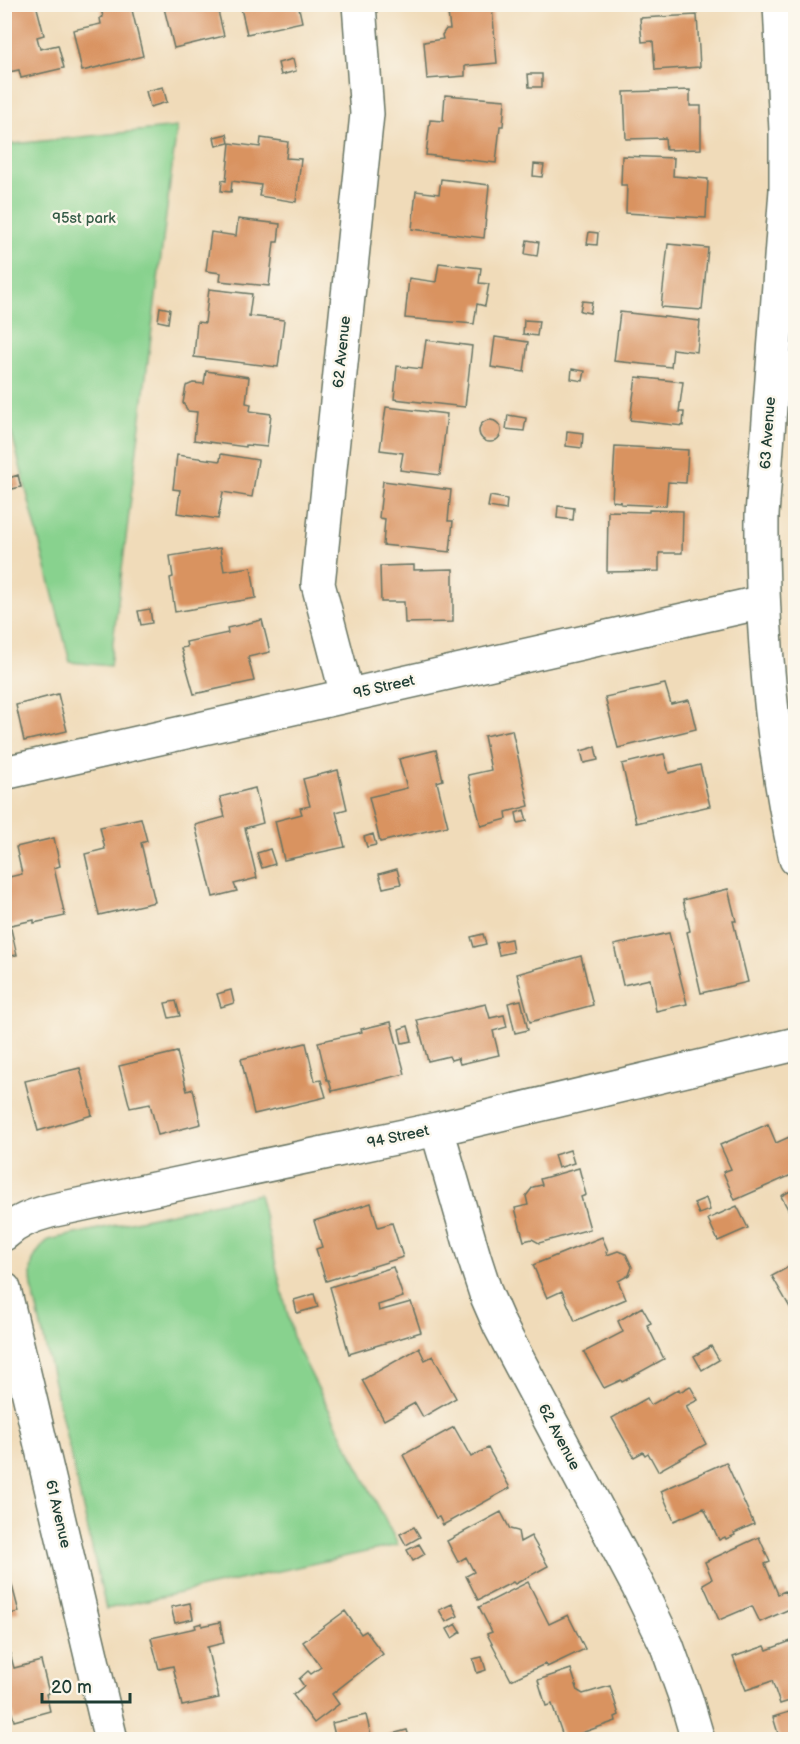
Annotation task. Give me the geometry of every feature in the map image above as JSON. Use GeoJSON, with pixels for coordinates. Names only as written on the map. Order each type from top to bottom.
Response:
{"type":"FeatureCollection","features":[{"type":"Feature","properties":{"kind":"street","name":"62 Avenue"},"geometry":{"type":"LineString","coordinates":[[347,695],[318,584],[367,114],[359,4]]}},
{"type":"Feature","properties":{"kind":"street","name":"63 Avenue"},"geometry":{"type":"LineString","coordinates":[[780,4],[786,131],[786,190],[762,514],[763,602],[782,785],[795,860]]}},
{"type":"Feature","properties":{"kind":"street","name":"95 Street"},"geometry":{"type":"LineString","coordinates":[[4,773],[763,602]]}},
{"type":"Feature","properties":{"kind":"street","name":"94 Street"},"geometry":{"type":"LineString","coordinates":[[4,1234],[29,1217],[50,1211],[437,1129],[795,1044]]}},
{"type":"Feature","properties":{"kind":"street","name":"62 Avenue"},"geometry":{"type":"LineString","coordinates":[[437,1129],[486,1294],[500,1326],[653,1616],[671,1656],[698,1740]]}},
{"type":"Feature","properties":{"kind":"street","name":"61 Avenue"},"geometry":{"type":"LineString","coordinates":[[4,1289],[111,1740]]}},
{"type":"Feature","properties":{"kind":"green space","name":"95st park"},"geometry":{"type":"Polygon","coordinates":[[[177,127],[110,666],[70,662],[5,407],[5,145],[177,127]]]}},
{"type":"Feature","properties":{"kind":"green space"},"geometry":{"type":"Polygon","coordinates":[[[259,1194],[294,1341],[398,1545],[106,1609],[32,1287],[33,1261],[48,1240],[259,1194]]]}},
{"type":"Feature","properties":{"kind":"building"},"geometry":{"type":"Polygon","coordinates":[[[18,4],[36,4],[44,35],[37,37],[40,49],[58,45],[64,68],[21,78],[19,70],[4,73],[4,8],[18,4]]]}},
{"type":"Feature","properties":{"kind":"building"},"geometry":{"type":"Polygon","coordinates":[[[100,4],[134,4],[135,9],[132,10],[143,56],[82,71],[73,30],[101,24],[100,18],[103,17],[100,4]]]}},
{"type":"Feature","properties":{"kind":"building"},"geometry":{"type":"Polygon","coordinates":[[[163,4],[223,4],[217,7],[224,36],[174,48],[163,4]]]}},
{"type":"Feature","properties":{"kind":"building"},"geometry":{"type":"Polygon","coordinates":[[[240,4],[298,4],[302,22],[247,34],[240,4]]]}},
{"type":"Feature","properties":{"kind":"building"},"geometry":{"type":"Polygon","coordinates":[[[492,7],[497,63],[465,66],[465,76],[427,79],[424,42],[443,39],[442,35],[446,29],[450,29],[448,13],[492,7]]]}},
{"type":"Feature","properties":{"kind":"building"},"geometry":{"type":"Polygon","coordinates":[[[697,15],[700,67],[655,70],[653,41],[642,42],[640,18],[697,15]]]}},
{"type":"Feature","properties":{"kind":"building"},"geometry":{"type":"Polygon","coordinates":[[[293,59],[296,71],[281,75],[278,63],[293,59]]]}},
{"type":"Feature","properties":{"kind":"building"},"geometry":{"type":"Polygon","coordinates":[[[528,74],[542,74],[542,87],[529,87],[528,74]]]}},
{"type":"Feature","properties":{"kind":"building"},"geometry":{"type":"Polygon","coordinates":[[[163,87],[167,102],[150,107],[146,91],[163,87]]]}},
{"type":"Feature","properties":{"kind":"building"},"geometry":{"type":"Polygon","coordinates":[[[690,90],[690,106],[701,106],[701,149],[666,150],[665,138],[626,139],[624,92],[690,90]]]}},
{"type":"Feature","properties":{"kind":"building"},"geometry":{"type":"Polygon","coordinates":[[[445,95],[505,100],[496,163],[426,155],[430,120],[443,121],[445,95]]]}},
{"type":"Feature","properties":{"kind":"building"},"geometry":{"type":"Polygon","coordinates":[[[227,134],[229,143],[216,146],[214,137],[227,134]]]}},
{"type":"Feature","properties":{"kind":"building"},"geometry":{"type":"Polygon","coordinates":[[[261,138],[288,142],[286,158],[301,159],[296,202],[259,196],[261,185],[232,181],[231,192],[221,191],[222,180],[226,181],[230,143],[260,147],[261,138]]]}},
{"type":"Feature","properties":{"kind":"building"},"geometry":{"type":"Polygon","coordinates":[[[622,156],[674,158],[673,176],[708,179],[706,218],[626,213],[627,185],[621,185],[622,156]]]}},
{"type":"Feature","properties":{"kind":"building"},"geometry":{"type":"Polygon","coordinates":[[[534,164],[544,165],[542,177],[533,176],[534,164]]]}},
{"type":"Feature","properties":{"kind":"building"},"geometry":{"type":"Polygon","coordinates":[[[441,179],[489,185],[484,238],[412,229],[416,191],[439,194],[441,179]]]}},
{"type":"Feature","properties":{"kind":"building"},"geometry":{"type":"Polygon","coordinates":[[[238,219],[280,224],[278,242],[274,242],[269,286],[220,281],[221,273],[206,271],[211,232],[236,236],[238,219]]]}},
{"type":"Feature","properties":{"kind":"building"},"geometry":{"type":"Polygon","coordinates":[[[589,232],[598,233],[597,245],[587,244],[589,232]]]}},
{"type":"Feature","properties":{"kind":"building"},"geometry":{"type":"Polygon","coordinates":[[[527,240],[539,242],[537,256],[525,254],[527,240]]]}},
{"type":"Feature","properties":{"kind":"building"},"geometry":{"type":"Polygon","coordinates":[[[668,244],[708,248],[702,310],[661,307],[668,244]]]}},
{"type":"Feature","properties":{"kind":"building"},"geometry":{"type":"Polygon","coordinates":[[[439,263],[481,268],[479,283],[489,284],[485,306],[477,304],[474,324],[405,318],[409,278],[436,282],[439,263]]]}},
{"type":"Feature","properties":{"kind":"building"},"geometry":{"type":"Polygon","coordinates":[[[209,289],[252,294],[249,316],[284,320],[278,367],[194,357],[197,322],[205,323],[209,289]]]}},
{"type":"Feature","properties":{"kind":"building"},"geometry":{"type":"Polygon","coordinates":[[[582,301],[592,302],[590,313],[580,311],[582,301]]]}},
{"type":"Feature","properties":{"kind":"building"},"geometry":{"type":"Polygon","coordinates":[[[160,307],[170,309],[168,323],[158,321],[160,307]]]}},
{"type":"Feature","properties":{"kind":"building"},"geometry":{"type":"Polygon","coordinates":[[[620,312],[700,321],[697,352],[673,349],[671,367],[614,361],[620,312]]]}},
{"type":"Feature","properties":{"kind":"building"},"geometry":{"type":"Polygon","coordinates":[[[524,320],[539,321],[537,336],[523,334],[524,320]]]}},
{"type":"Feature","properties":{"kind":"building"},"geometry":{"type":"Polygon","coordinates":[[[495,337],[528,342],[524,372],[491,367],[495,337]]]}},
{"type":"Feature","properties":{"kind":"building"},"geometry":{"type":"Polygon","coordinates":[[[426,340],[472,346],[465,407],[394,399],[397,366],[422,369],[426,340]]]}},
{"type":"Feature","properties":{"kind":"building"},"geometry":{"type":"Polygon","coordinates":[[[572,369],[585,371],[583,381],[571,379],[572,369]]]}},
{"type":"Feature","properties":{"kind":"building"},"geometry":{"type":"Polygon","coordinates":[[[206,371],[249,377],[246,403],[251,404],[250,411],[271,414],[267,447],[246,445],[246,447],[194,440],[197,412],[188,411],[183,403],[186,386],[193,383],[204,384],[206,371]]]}},
{"type":"Feature","properties":{"kind":"building"},"geometry":{"type":"Polygon","coordinates":[[[636,377],[683,382],[679,412],[684,412],[683,426],[630,420],[636,377]]]}},
{"type":"Feature","properties":{"kind":"building"},"geometry":{"type":"Polygon","coordinates":[[[386,407],[447,414],[440,475],[400,470],[403,453],[380,450],[386,407]]]}},
{"type":"Feature","properties":{"kind":"building"},"geometry":{"type":"Polygon","coordinates":[[[508,415],[526,418],[524,431],[506,429],[508,415]]]}},
{"type":"Feature","properties":{"kind":"building"},"geometry":{"type":"Polygon","coordinates":[[[490,420],[498,423],[501,431],[498,439],[490,442],[482,439],[479,431],[482,423],[490,420]]]}},
{"type":"Feature","properties":{"kind":"building"},"geometry":{"type":"Polygon","coordinates":[[[567,431],[583,433],[582,448],[566,446],[567,431]]]}},
{"type":"Feature","properties":{"kind":"building"},"geometry":{"type":"Polygon","coordinates":[[[615,446],[688,450],[686,483],[668,482],[666,506],[621,504],[621,502],[612,501],[615,446]]]}},
{"type":"Feature","properties":{"kind":"building"},"geometry":{"type":"Polygon","coordinates":[[[221,454],[258,460],[252,497],[223,492],[218,519],[177,513],[180,490],[173,489],[177,455],[220,461],[221,454]]]}},
{"type":"Feature","properties":{"kind":"building"},"geometry":{"type":"Polygon","coordinates":[[[18,475],[21,487],[12,489],[9,478],[18,475]]]}},
{"type":"Feature","properties":{"kind":"building"},"geometry":{"type":"Polygon","coordinates":[[[383,481],[451,490],[448,521],[453,521],[450,552],[383,545],[385,519],[379,518],[383,481]]]}},
{"type":"Feature","properties":{"kind":"building"},"geometry":{"type":"Polygon","coordinates":[[[490,496],[507,499],[506,510],[488,507],[490,496]]]}},
{"type":"Feature","properties":{"kind":"building"},"geometry":{"type":"Polygon","coordinates":[[[558,506],[574,508],[573,520],[557,518],[558,506]]]}},
{"type":"Feature","properties":{"kind":"building"},"geometry":{"type":"Polygon","coordinates":[[[649,510],[683,511],[682,553],[659,553],[659,571],[607,572],[608,511],[649,512],[649,510]]]}},
{"type":"Feature","properties":{"kind":"building"},"geometry":{"type":"Polygon","coordinates":[[[220,548],[224,571],[251,567],[256,598],[175,612],[170,578],[173,577],[170,556],[220,548]]]}},
{"type":"Feature","properties":{"kind":"building"},"geometry":{"type":"Polygon","coordinates":[[[414,565],[414,570],[453,569],[453,622],[405,623],[404,602],[381,602],[380,566],[414,565]]]}},
{"type":"Feature","properties":{"kind":"building"},"geometry":{"type":"Polygon","coordinates":[[[150,609],[152,623],[141,625],[138,611],[150,609]]]}},
{"type":"Feature","properties":{"kind":"building"},"geometry":{"type":"Polygon","coordinates":[[[262,620],[270,652],[248,657],[254,681],[194,694],[181,648],[187,647],[186,642],[228,633],[227,628],[262,620]]]}},
{"type":"Feature","properties":{"kind":"building"},"geometry":{"type":"Polygon","coordinates":[[[665,684],[671,704],[689,700],[696,729],[618,748],[605,697],[665,684]]]}},
{"type":"Feature","properties":{"kind":"building"},"geometry":{"type":"Polygon","coordinates":[[[58,694],[67,731],[24,741],[16,705],[58,694]]]}},
{"type":"Feature","properties":{"kind":"building"},"geometry":{"type":"Polygon","coordinates":[[[512,730],[529,806],[506,812],[507,819],[481,826],[468,775],[491,770],[484,736],[512,730]]]}},
{"type":"Feature","properties":{"kind":"building"},"geometry":{"type":"Polygon","coordinates":[[[595,747],[598,760],[584,763],[581,751],[595,747]]]}},
{"type":"Feature","properties":{"kind":"building"},"geometry":{"type":"Polygon","coordinates":[[[436,750],[443,780],[437,782],[448,826],[380,842],[369,797],[407,788],[399,759],[436,750]]]}},
{"type":"Feature","properties":{"kind":"building"},"geometry":{"type":"Polygon","coordinates":[[[664,754],[669,773],[700,765],[710,806],[636,823],[622,764],[664,754]]]}},
{"type":"Feature","properties":{"kind":"building"},"geometry":{"type":"Polygon","coordinates":[[[338,770],[347,809],[336,812],[345,847],[284,860],[275,821],[302,814],[300,808],[310,806],[303,779],[338,770]]]}},
{"type":"Feature","properties":{"kind":"building"},"geometry":{"type":"Polygon","coordinates":[[[255,788],[263,823],[245,828],[257,878],[234,884],[237,891],[213,897],[195,825],[225,817],[220,797],[255,788]]]}},
{"type":"Feature","properties":{"kind":"building"},"geometry":{"type":"Polygon","coordinates":[[[524,810],[527,821],[518,823],[516,813],[524,810]]]}},
{"type":"Feature","properties":{"kind":"building"},"geometry":{"type":"Polygon","coordinates":[[[141,818],[147,841],[141,843],[155,902],[99,915],[85,854],[105,849],[100,827],[141,818]]]}},
{"type":"Feature","properties":{"kind":"building"},"geometry":{"type":"Polygon","coordinates":[[[373,834],[376,845],[367,847],[364,837],[373,834]]]}},
{"type":"Feature","properties":{"kind":"building"},"geometry":{"type":"Polygon","coordinates":[[[54,838],[60,866],[54,868],[65,916],[6,926],[5,878],[22,874],[16,847],[54,838]]]}},
{"type":"Feature","properties":{"kind":"building"},"geometry":{"type":"Polygon","coordinates":[[[270,849],[275,864],[262,868],[257,853],[270,849]]]}},
{"type":"Feature","properties":{"kind":"building"},"geometry":{"type":"Polygon","coordinates":[[[397,869],[401,884],[383,888],[379,874],[397,869]]]}},
{"type":"Feature","properties":{"kind":"building"},"geometry":{"type":"Polygon","coordinates":[[[728,889],[736,921],[733,921],[748,982],[701,993],[687,932],[690,931],[683,900],[728,889]]]}},
{"type":"Feature","properties":{"kind":"building"},"geometry":{"type":"Polygon","coordinates":[[[11,929],[17,955],[4,957],[4,931],[11,929]]]}},
{"type":"Feature","properties":{"kind":"building"},"geometry":{"type":"Polygon","coordinates":[[[669,933],[687,1004],[656,1011],[650,979],[623,985],[614,945],[669,933]]]}},
{"type":"Feature","properties":{"kind":"building"},"geometry":{"type":"Polygon","coordinates":[[[483,934],[486,944],[474,947],[471,937],[483,934]]]}},
{"type":"Feature","properties":{"kind":"building"},"geometry":{"type":"Polygon","coordinates":[[[511,939],[513,952],[499,955],[496,942],[511,939]]]}},
{"type":"Feature","properties":{"kind":"building"},"geometry":{"type":"Polygon","coordinates":[[[581,956],[593,1005],[530,1022],[517,974],[581,956]]]}},
{"type":"Feature","properties":{"kind":"building"},"geometry":{"type":"Polygon","coordinates":[[[231,990],[234,1003],[221,1007],[217,994],[231,990]]]}},
{"type":"Feature","properties":{"kind":"building"},"geometry":{"type":"Polygon","coordinates":[[[521,1000],[528,1030],[515,1033],[508,1003],[521,1000]]]}},
{"type":"Feature","properties":{"kind":"building"},"geometry":{"type":"Polygon","coordinates":[[[176,1001],[180,1016],[169,1018],[165,1003],[176,1001]]]}},
{"type":"Feature","properties":{"kind":"building"},"geometry":{"type":"Polygon","coordinates":[[[486,1004],[490,1018],[504,1015],[507,1027],[493,1031],[499,1055],[460,1064],[458,1058],[451,1060],[449,1056],[428,1061],[417,1020],[486,1004]]]}},
{"type":"Feature","properties":{"kind":"building"},"geometry":{"type":"Polygon","coordinates":[[[391,1022],[405,1074],[332,1091],[318,1042],[362,1032],[361,1029],[391,1022]]]}},
{"type":"Feature","properties":{"kind":"building"},"geometry":{"type":"Polygon","coordinates":[[[408,1026],[412,1041],[402,1043],[399,1029],[408,1026]]]}},
{"type":"Feature","properties":{"kind":"building"},"geometry":{"type":"Polygon","coordinates":[[[306,1043],[315,1081],[321,1080],[326,1097],[254,1114],[241,1059],[306,1043]]]}},
{"type":"Feature","properties":{"kind":"building"},"geometry":{"type":"Polygon","coordinates":[[[177,1052],[187,1091],[193,1089],[201,1124],[158,1135],[150,1104],[130,1108],[119,1066],[177,1052]]]}},
{"type":"Feature","properties":{"kind":"building"},"geometry":{"type":"Polygon","coordinates":[[[80,1068],[92,1115],[38,1131],[25,1081],[80,1068]]]}},
{"type":"Feature","properties":{"kind":"building"},"geometry":{"type":"Polygon","coordinates":[[[768,1124],[776,1143],[796,1134],[796,1173],[735,1200],[723,1172],[731,1169],[720,1145],[768,1124]]]}},
{"type":"Feature","properties":{"kind":"building"},"geometry":{"type":"Polygon","coordinates":[[[570,1150],[574,1163],[558,1168],[554,1155],[570,1150]]]}},
{"type":"Feature","properties":{"kind":"building"},"geometry":{"type":"Polygon","coordinates":[[[579,1168],[586,1195],[581,1197],[590,1229],[539,1243],[532,1239],[524,1241],[515,1208],[528,1205],[526,1196],[533,1187],[542,1185],[540,1179],[579,1168]]]}},
{"type":"Feature","properties":{"kind":"building"},"geometry":{"type":"Polygon","coordinates":[[[796,1188],[796,1224],[781,1196],[796,1188]]]}},
{"type":"Feature","properties":{"kind":"building"},"geometry":{"type":"Polygon","coordinates":[[[706,1198],[710,1210],[699,1214],[694,1203],[706,1198]]]}},
{"type":"Feature","properties":{"kind":"building"},"geometry":{"type":"Polygon","coordinates":[[[371,1203],[378,1227],[392,1223],[403,1257],[326,1281],[316,1249],[322,1247],[314,1221],[371,1203]]]}},
{"type":"Feature","properties":{"kind":"building"},"geometry":{"type":"Polygon","coordinates":[[[737,1206],[748,1228],[718,1241],[708,1219],[737,1206]]]}},
{"type":"Feature","properties":{"kind":"building"},"geometry":{"type":"Polygon","coordinates":[[[602,1237],[608,1251],[607,1255],[618,1251],[626,1254],[632,1267],[629,1275],[618,1281],[626,1299],[575,1321],[562,1291],[547,1298],[533,1265],[602,1237]]]}},
{"type":"Feature","properties":{"kind":"building"},"geometry":{"type":"Polygon","coordinates":[[[796,1263],[796,1318],[772,1276],[796,1263]]]}},
{"type":"Feature","properties":{"kind":"building"},"geometry":{"type":"Polygon","coordinates":[[[393,1267],[403,1297],[378,1305],[379,1311],[411,1302],[421,1332],[349,1354],[330,1287],[393,1267]]]}},
{"type":"Feature","properties":{"kind":"building"},"geometry":{"type":"Polygon","coordinates":[[[314,1294],[318,1307],[297,1313],[294,1300],[314,1294]]]}},
{"type":"Feature","properties":{"kind":"building"},"geometry":{"type":"Polygon","coordinates":[[[642,1307],[651,1323],[647,1325],[664,1359],[622,1382],[621,1380],[604,1388],[584,1352],[623,1332],[618,1321],[642,1307]]]}},
{"type":"Feature","properties":{"kind":"building"},"geometry":{"type":"Polygon","coordinates":[[[711,1346],[719,1360],[702,1370],[694,1356],[711,1346]]]}},
{"type":"Feature","properties":{"kind":"building"},"geometry":{"type":"Polygon","coordinates":[[[419,1348],[425,1360],[433,1356],[456,1398],[423,1417],[415,1403],[384,1420],[362,1380],[419,1348]]]}},
{"type":"Feature","properties":{"kind":"building"},"geometry":{"type":"Polygon","coordinates":[[[690,1386],[698,1400],[686,1406],[706,1444],[658,1471],[648,1453],[645,1455],[643,1452],[634,1457],[612,1418],[647,1398],[651,1405],[679,1389],[680,1392],[690,1386]]]}},
{"type":"Feature","properties":{"kind":"building"},"geometry":{"type":"Polygon","coordinates":[[[454,1427],[471,1457],[488,1448],[510,1488],[443,1525],[439,1517],[436,1518],[403,1455],[454,1427]]]}},
{"type":"Feature","properties":{"kind":"building"},"geometry":{"type":"Polygon","coordinates":[[[726,1462],[754,1524],[734,1533],[735,1535],[719,1540],[704,1508],[674,1521],[661,1491],[726,1462]]]}},
{"type":"Feature","properties":{"kind":"building"},"geometry":{"type":"Polygon","coordinates":[[[501,1512],[510,1529],[518,1531],[520,1542],[531,1536],[548,1566],[478,1600],[466,1576],[474,1572],[466,1557],[458,1562],[447,1541],[501,1512]]]}},
{"type":"Feature","properties":{"kind":"building"},"geometry":{"type":"Polygon","coordinates":[[[414,1527],[420,1537],[406,1545],[400,1534],[414,1527]]]}},
{"type":"Feature","properties":{"kind":"building"},"geometry":{"type":"Polygon","coordinates":[[[759,1537],[770,1562],[765,1564],[778,1594],[785,1591],[792,1608],[760,1622],[752,1606],[719,1620],[703,1584],[712,1579],[705,1562],[759,1537]]]}},
{"type":"Feature","properties":{"kind":"building"},"geometry":{"type":"Polygon","coordinates":[[[419,1544],[425,1554],[413,1561],[407,1550],[419,1544]]]}},
{"type":"Feature","properties":{"kind":"building"},"geometry":{"type":"Polygon","coordinates":[[[10,1578],[19,1612],[4,1615],[4,1580],[10,1578]]]}},
{"type":"Feature","properties":{"kind":"building"},"geometry":{"type":"Polygon","coordinates":[[[528,1582],[549,1624],[568,1615],[585,1649],[547,1667],[545,1664],[511,1680],[487,1634],[492,1632],[479,1607],[528,1582]]]}},
{"type":"Feature","properties":{"kind":"building"},"geometry":{"type":"Polygon","coordinates":[[[190,1603],[193,1619],[175,1623],[171,1607],[190,1603]]]}},
{"type":"Feature","properties":{"kind":"building"},"geometry":{"type":"Polygon","coordinates":[[[452,1604],[458,1616],[446,1622],[439,1610],[452,1604]]]}},
{"type":"Feature","properties":{"kind":"building"},"geometry":{"type":"Polygon","coordinates":[[[345,1611],[361,1634],[366,1631],[383,1654],[332,1694],[339,1704],[314,1723],[293,1695],[304,1686],[299,1679],[308,1671],[311,1674],[321,1667],[303,1642],[345,1611]]]}},
{"type":"Feature","properties":{"kind":"building"},"geometry":{"type":"Polygon","coordinates":[[[220,1622],[224,1643],[207,1647],[219,1698],[182,1706],[173,1666],[159,1669],[151,1638],[196,1628],[195,1625],[202,1623],[202,1626],[220,1622]]]}},
{"type":"Feature","properties":{"kind":"building"},"geometry":{"type":"Polygon","coordinates":[[[456,1624],[461,1632],[452,1638],[447,1629],[456,1624]]]}},
{"type":"Feature","properties":{"kind":"building"},"geometry":{"type":"Polygon","coordinates":[[[796,1639],[796,1699],[780,1704],[772,1681],[746,1690],[733,1657],[765,1646],[767,1650],[796,1639]]]}},
{"type":"Feature","properties":{"kind":"building"},"geometry":{"type":"Polygon","coordinates":[[[4,1642],[7,1642],[14,1668],[41,1661],[49,1693],[46,1694],[50,1711],[14,1721],[12,1713],[4,1712],[4,1642]]]}},
{"type":"Feature","properties":{"kind":"building"},"geometry":{"type":"Polygon","coordinates":[[[482,1657],[486,1670],[477,1673],[473,1659],[482,1657]]]}},
{"type":"Feature","properties":{"kind":"building"},"geometry":{"type":"Polygon","coordinates":[[[571,1669],[578,1691],[583,1694],[610,1686],[619,1715],[615,1717],[616,1721],[564,1739],[552,1704],[546,1706],[538,1680],[571,1669]]]}},
{"type":"Feature","properties":{"kind":"building"},"geometry":{"type":"Polygon","coordinates":[[[796,1710],[796,1740],[780,1740],[773,1717],[796,1710]]]}},
{"type":"Feature","properties":{"kind":"building"},"geometry":{"type":"Polygon","coordinates":[[[366,1715],[372,1740],[336,1740],[332,1723],[366,1715]]]}},
{"type":"Feature","properties":{"kind":"building"},"geometry":{"type":"Polygon","coordinates":[[[407,1730],[410,1740],[373,1740],[373,1739],[407,1730]]]}}]}
